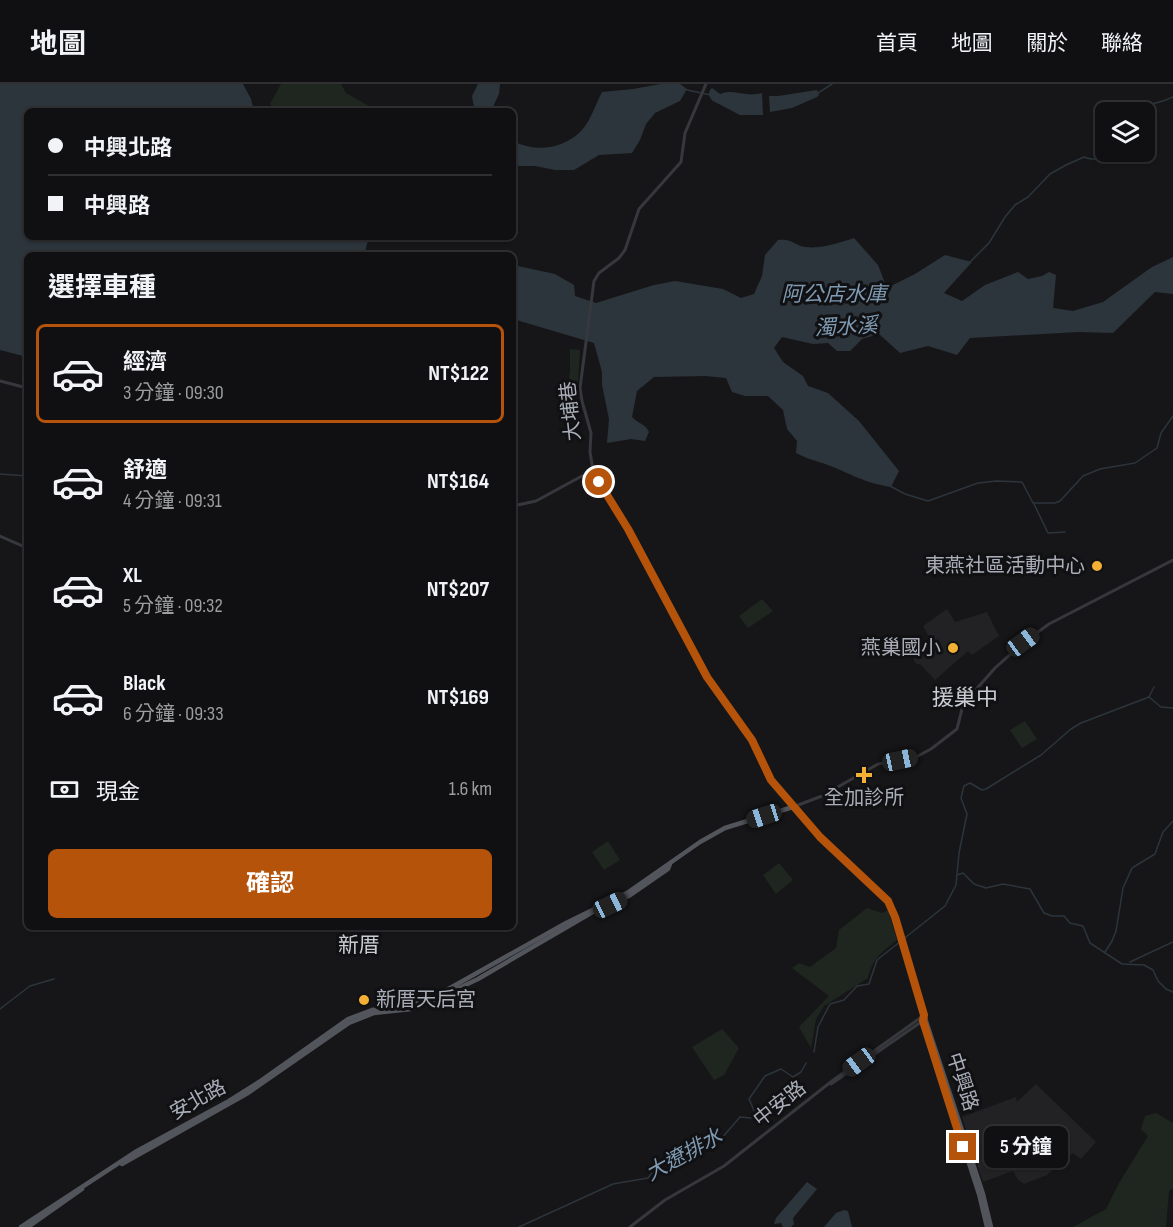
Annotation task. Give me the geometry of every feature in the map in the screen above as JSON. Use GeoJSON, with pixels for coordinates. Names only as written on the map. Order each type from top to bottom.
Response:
{"type":"FeatureCollection","features":[{"type":"Feature","properties":{"kind":"main road"},"geometry":{"type":"LineString","coordinates":[[670,864],[700,842],[725,828],[793,807]]}},
{"type":"Feature","properties":{"kind":"main road","name":"中興路"},"geometry":{"type":"LineString","coordinates":[[793,807],[834,851],[886,898],[895,917],[924,1018],[983,1194],[989,1227]]}},
{"type":"Feature","properties":{"kind":"main road","name":"安北路"},"geometry":{"type":"LineString","coordinates":[[21,1227],[137,1151],[259,1082],[348,1019],[366,1012],[418,1003],[443,992],[566,923],[627,893],[670,864]]}},
{"type":"Feature","properties":{"kind":"main road","name":"安北路"},"geometry":{"type":"LineString","coordinates":[[28,1227],[121,1165],[248,1094],[349,1023],[374,1013],[411,1009],[445,996],[583,917],[629,896],[668,869],[670,864]]}},
{"type":"Feature","properties":{"kind":"street","name":"大埔巷"},"geometry":{"type":"LineString","coordinates":[[593,470],[590,452],[591,433],[580,388],[594,280],[625,250],[639,209],[681,162],[685,133],[706,84]]}},
{"type":"Feature","properties":{"kind":"street"},"geometry":{"type":"LineString","coordinates":[[0,381],[24,387]]}},
{"type":"Feature","properties":{"kind":"street"},"geometry":{"type":"LineString","coordinates":[[516,505],[536,501],[593,470],[628,529],[707,677],[752,740],[771,780],[793,807],[822,796],[878,764],[916,757],[931,749],[957,729],[965,702],[995,668],[1023,642],[1058,619],[1173,560]]}},
{"type":"Feature","properties":{"kind":"street"},"geometry":{"type":"LineString","coordinates":[[0,536],[24,547]]}},
{"type":"Feature","properties":{"kind":"street","name":"中安路"},"geometry":{"type":"LineString","coordinates":[[630,1227],[665,1200],[724,1166],[829,1084],[924,1018]]}},
{"type":"Feature","properties":{"kind":"shaded area"},"geometry":{"type":"Polygon","coordinates":[[[281,84],[341,84],[346,93],[373,108],[273,108],[270,104],[281,84]]]}},
{"type":"Feature","properties":{"kind":"shaded area"},"geometry":{"type":"Polygon","coordinates":[[[570,349],[580,350],[577,399],[566,394],[570,372],[570,349]]]}},
{"type":"Feature","properties":{"kind":"shaded area"},"geometry":{"type":"Polygon","coordinates":[[[762,599],[773,611],[748,628],[739,616],[762,599]]]}},
{"type":"Feature","properties":{"kind":"shaded area","name":"燕巢國小"},"geometry":{"type":"Polygon","coordinates":[[[947,609],[955,622],[987,612],[999,636],[972,655],[968,651],[935,680],[921,665],[915,663],[913,656],[926,644],[928,635],[923,626],[947,609]]]}},
{"type":"Feature","properties":{"kind":"shaded area"},"geometry":{"type":"Polygon","coordinates":[[[1025,721],[1037,739],[1022,748],[1010,730],[1025,721]]]}},
{"type":"Feature","properties":{"kind":"shaded area"},"geometry":{"type":"Polygon","coordinates":[[[608,841],[620,860],[604,870],[592,852],[608,841]]]}},
{"type":"Feature","properties":{"kind":"shaded area"},"geometry":{"type":"Polygon","coordinates":[[[779,863],[793,880],[776,894],[763,875],[779,863]]]}},
{"type":"Feature","properties":{"kind":"shaded area"},"geometry":{"type":"Polygon","coordinates":[[[867,908],[882,913],[888,910],[897,940],[875,961],[868,978],[824,1006],[816,1019],[811,1048],[799,1027],[829,996],[792,968],[799,963],[810,967],[836,948],[839,930],[867,908]]]}},
{"type":"Feature","properties":{"kind":"shaded area"},"geometry":{"type":"Polygon","coordinates":[[[722,1029],[739,1048],[724,1075],[714,1080],[692,1047],[722,1029]]]}},
{"type":"Feature","properties":{"kind":"shaded area"},"geometry":{"type":"Polygon","coordinates":[[[1036,1084],[1096,1142],[1081,1159],[1073,1153],[1047,1175],[1024,1184],[1018,1180],[1013,1171],[983,1182],[962,1117],[1016,1097],[1017,1102],[1036,1084]]]}},
{"type":"Feature","properties":{"kind":"shaded area"},"geometry":{"type":"Polygon","coordinates":[[[1156,1113],[1173,1123],[1173,1188],[1169,1191],[1166,1227],[1073,1227],[1106,1209],[1148,1136],[1141,1129],[1145,1116],[1156,1113]]]}},
{"type":"Feature","properties":{"kind":"water"},"geometry":{"type":"Polygon","coordinates":[[[0,84],[243,84],[253,108],[24,108],[24,240],[368,240],[365,252],[24,252],[24,356],[0,350],[0,84]]]}},
{"type":"Feature","properties":{"kind":"water"},"geometry":{"type":"Polygon","coordinates":[[[478,84],[500,84],[499,94],[492,108],[474,108],[472,96],[478,84]]]}},
{"type":"Feature","properties":{"kind":"water"},"geometry":{"type":"Polygon","coordinates":[[[661,84],[680,84],[687,89],[680,101],[655,113],[646,124],[632,153],[599,155],[574,170],[516,166],[516,142],[540,148],[567,141],[585,126],[602,92],[661,84]]]}},
{"type":"Feature","properties":{"kind":"water"},"geometry":{"type":"Polygon","coordinates":[[[712,88],[720,94],[726,92],[762,93],[763,115],[740,115],[713,101],[709,95],[712,88]]]}},
{"type":"Feature","properties":{"kind":"water"},"geometry":{"type":"Polygon","coordinates":[[[817,90],[819,95],[817,97],[792,108],[770,112],[769,96],[817,90]]]}},
{"type":"Feature","properties":{"kind":"water","name":"阿公店水庫"},"geometry":{"type":"Polygon","coordinates":[[[854,238],[878,265],[887,288],[945,255],[972,262],[944,293],[962,301],[985,285],[1018,272],[1028,279],[1049,272],[1056,275],[1053,308],[1073,311],[1103,302],[1152,267],[1173,257],[1173,294],[1155,292],[1113,333],[1079,332],[970,338],[957,355],[928,346],[900,353],[879,334],[862,339],[850,351],[837,351],[828,343],[813,344],[782,337],[774,348],[783,362],[803,376],[808,386],[828,393],[859,421],[899,471],[891,487],[866,481],[796,453],[797,441],[787,429],[783,410],[768,396],[745,396],[732,392],[726,378],[654,377],[637,391],[632,417],[649,432],[645,441],[631,439],[607,443],[609,419],[602,385],[602,372],[594,343],[516,320],[516,266],[555,274],[574,285],[575,296],[596,303],[675,281],[723,289],[741,298],[754,294],[762,276],[765,255],[778,240],[787,240],[812,247],[830,245],[854,238]]]}},
{"type":"Feature","properties":{"kind":"water"},"geometry":{"type":"Polygon","coordinates":[[[807,1182],[817,1189],[793,1218],[794,1224],[791,1227],[783,1227],[781,1223],[774,1224],[776,1218],[807,1182]]]}},
{"type":"Feature","properties":{"kind":"water"},"geometry":{"type":"Polygon","coordinates":[[[848,1211],[852,1227],[824,1227],[836,1213],[848,1211]]]}},
{"type":"Feature","properties":{"kind":"waterway"},"geometry":{"type":"LineString","coordinates":[[818,93],[832,84]]}},
{"type":"Feature","properties":{"kind":"waterway"},"geometry":{"type":"LineString","coordinates":[[687,90],[711,95]]}},
{"type":"Feature","properties":{"kind":"waterway"},"geometry":{"type":"LineString","coordinates":[[1155,103],[1173,97]]}},
{"type":"Feature","properties":{"kind":"waterway"},"geometry":{"type":"LineString","coordinates":[[970,262],[989,243],[1015,205],[1028,197],[1050,174],[1084,157],[1095,159]]}},
{"type":"Feature","properties":{"kind":"waterway"},"geometry":{"type":"LineString","coordinates":[[890,486],[905,494],[928,501],[978,483],[1022,482],[1033,503],[1055,503],[1060,501],[1083,476],[1100,469],[1135,463],[1157,448],[1161,433],[1173,416]]}},
{"type":"Feature","properties":{"kind":"waterway"},"geometry":{"type":"LineString","coordinates":[[0,474],[24,476]]}},
{"type":"Feature","properties":{"kind":"waterway"},"geometry":{"type":"LineString","coordinates":[[1034,504],[1048,533],[1065,532]]}},
{"type":"Feature","properties":{"kind":"waterway"},"geometry":{"type":"LineString","coordinates":[[1149,697],[1154,687]]}},
{"type":"Feature","properties":{"kind":"waterway"},"geometry":{"type":"LineString","coordinates":[[957,874],[967,814],[961,798],[964,786],[970,783],[982,790],[986,789],[1041,755],[1081,723],[1149,697],[1161,707],[1173,708]]}},
{"type":"Feature","properties":{"kind":"waterway"},"geometry":{"type":"LineString","coordinates":[[1105,952],[1116,931],[1123,888],[1132,868],[1155,854],[1163,832],[1173,821]]}},
{"type":"Feature","properties":{"kind":"waterway","name":"大遼排水"},"geometry":{"type":"LineString","coordinates":[[814,1052],[818,1027],[830,1004],[844,1000],[857,986],[869,984],[877,960],[945,906],[956,885],[957,875],[963,873],[974,884],[986,888],[1003,884],[1030,889],[1044,913],[1064,916],[1070,923],[1083,926],[1090,943],[1122,964],[1144,965],[1153,970],[1158,981],[1173,992]]}},
{"type":"Feature","properties":{"kind":"waterway"},"geometry":{"type":"LineString","coordinates":[[1130,962],[1173,942]]}},
{"type":"Feature","properties":{"kind":"waterway"},"geometry":{"type":"LineString","coordinates":[[0,1009],[30,986],[54,979]]}},
{"type":"Feature","properties":{"kind":"waterway","name":"大遼排水"},"geometry":{"type":"LineString","coordinates":[[519,1227],[613,1184],[648,1178],[659,1164],[721,1139],[740,1117],[751,1118],[756,1115],[749,1099],[765,1076],[781,1069],[793,1077],[801,1072],[806,1063]]}},
{"type":"Feature","properties":{"kind":"place","name":"東燕社區活動中心"},"geometry":{"type":"Point","coordinates":[1097,566]}},
{"type":"Feature","properties":{"kind":"place","name":"燕巢國小"},"geometry":{"type":"Point","coordinates":[953,648]}},
{"type":"Feature","properties":{"kind":"place","name":"全加診所"},"geometry":{"type":"Point","coordinates":[864,775]}},
{"type":"Feature","properties":{"kind":"place","name":"新厝天后宮"},"geometry":{"type":"Point","coordinates":[364,1000]}},
{"type":"Feature","properties":{"kind":"district","name":"援巢中"},"geometry":{"type":"Point","coordinates":[965,698]}},
{"type":"Feature","properties":{"kind":"district","name":"新厝"},"geometry":{"type":"Point","coordinates":[359,945]}},
{"type":"Feature","properties":{"kind":"route"},"geometry":{"type":"LineString","coordinates":[[599,482],[628,529],[707,677],[752,740],[771,780],[820,837],[888,901],[895,917],[924,1015],[923,1021],[963,1147]]}},
{"type":"Feature","properties":{"kind":"water label","name":"濁水溪"},"geometry":{"type":"Point","coordinates":[846,327]}}]}
